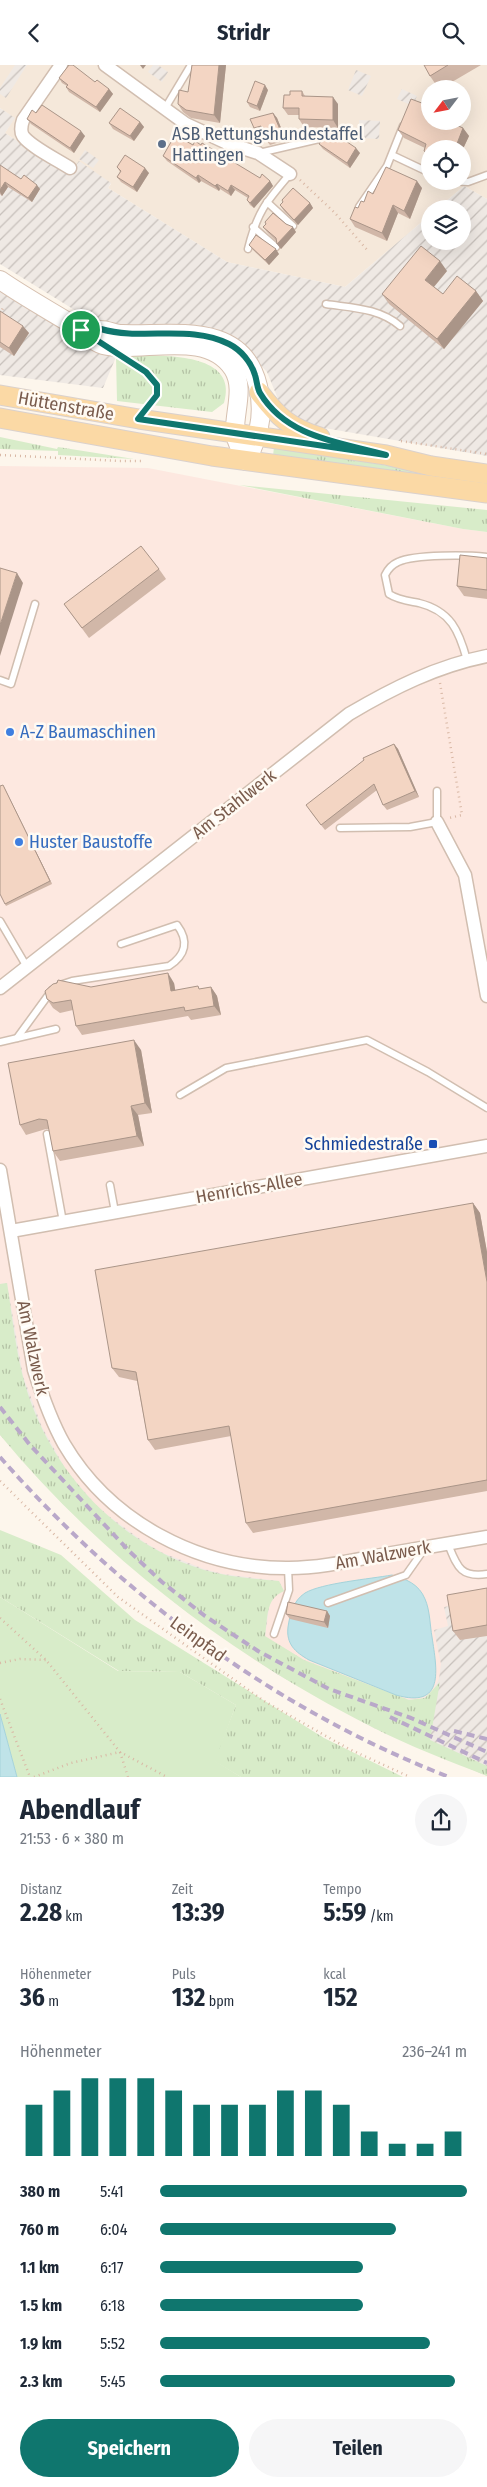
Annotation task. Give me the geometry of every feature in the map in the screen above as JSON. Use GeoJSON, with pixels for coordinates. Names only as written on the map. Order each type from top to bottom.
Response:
{"type":"FeatureCollection","features":[{"type":"Feature","properties":{"kind":"main road"},"geometry":{"type":"LineString","coordinates":[[259,392],[285,422],[300,431],[386,455]]}},
{"type":"Feature","properties":{"kind":"main road","name":"Hüttenstraße"},"geometry":{"type":"LineString","coordinates":[[0,395],[234,434],[386,455],[431,466],[487,474]]}},
{"type":"Feature","properties":{"kind":"main road","name":"Hüttenstraße"},"geometry":{"type":"LineString","coordinates":[[0,418],[246,461],[487,493]]}},
{"type":"Feature","properties":{"kind":"street"},"geometry":{"type":"LineString","coordinates":[[61,65],[22,120],[20,127],[23,135],[29,141],[70,168]]}},
{"type":"Feature","properties":{"kind":"street"},"geometry":{"type":"LineString","coordinates":[[105,65],[164,109],[208,135],[258,153],[290,174]]}},
{"type":"Feature","properties":{"kind":"street"},"geometry":{"type":"LineString","coordinates":[[1,282],[81,330],[102,345],[131,347],[158,344],[179,345],[201,348],[221,357],[229,364],[237,378],[238,404],[234,434],[246,461]]}},
{"type":"Feature","properties":{"kind":"street"},"geometry":{"type":"LineString","coordinates":[[81,330],[101,329],[120,334],[198,335],[219,339],[234,347],[246,359],[254,373],[259,392],[260,412],[257,437],[246,461]]}},
{"type":"Feature","properties":{"kind":"street","name":"Am Stahlwerk"},"geometry":{"type":"LineString","coordinates":[[0,988],[349,714],[383,694],[438,669],[487,656]]}},
{"type":"Feature","properties":{"kind":"street"},"geometry":{"type":"LineString","coordinates":[[437,822],[465,875],[481,927],[487,996]]}},
{"type":"Feature","properties":{"kind":"street","name":"Henrichs-Allee"},"geometry":{"type":"LineString","coordinates":[[10,1231],[487,1146]]}},
{"type":"Feature","properties":{"kind":"street","name":"Am Walzwerk"},"geometry":{"type":"LineString","coordinates":[[0,1170],[34,1370],[41,1393],[64,1444],[86,1474],[104,1494],[134,1519],[170,1541],[207,1557],[246,1566],[288,1568],[342,1563],[487,1537]]}},
{"type":"Feature","properties":{"kind":"lane"},"geometry":{"type":"LineString","coordinates":[[164,109],[191,65]]}},
{"type":"Feature","properties":{"kind":"lane"},"geometry":{"type":"LineString","coordinates":[[358,208],[387,166],[405,120]]}},
{"type":"Feature","properties":{"kind":"lane"},"geometry":{"type":"LineString","coordinates":[[258,153],[334,135]]}},
{"type":"Feature","properties":{"kind":"lane"},"geometry":{"type":"LineString","coordinates":[[392,155],[421,169]]}},
{"type":"Feature","properties":{"kind":"lane"},"geometry":{"type":"LineString","coordinates":[[248,249],[253,227],[266,202],[290,174]]}},
{"type":"Feature","properties":{"kind":"lane"},"geometry":{"type":"LineString","coordinates":[[471,181],[487,175]]}},
{"type":"Feature","properties":{"kind":"lane"},"geometry":{"type":"LineString","coordinates":[[266,202],[294,226]]}},
{"type":"Feature","properties":{"kind":"lane"},"geometry":{"type":"LineString","coordinates":[[253,227],[276,247]]}},
{"type":"Feature","properties":{"kind":"lane"},"geometry":{"type":"LineString","coordinates":[[326,303],[379,312],[400,326]]}},
{"type":"Feature","properties":{"kind":"lane"},"geometry":{"type":"LineString","coordinates":[[467,660],[459,631],[436,608],[396,598],[389,594],[385,575],[390,566],[413,558],[487,557]]}},
{"type":"Feature","properties":{"kind":"lane"},"geometry":{"type":"LineString","coordinates":[[0,681],[12,684],[35,604]]}},
{"type":"Feature","properties":{"kind":"lane"},"geometry":{"type":"LineString","coordinates":[[340,828],[410,827],[437,822],[437,791]]}},
{"type":"Feature","properties":{"kind":"lane"},"geometry":{"type":"LineString","coordinates":[[0,921],[27,967]]}},
{"type":"Feature","properties":{"kind":"lane"},"geometry":{"type":"LineString","coordinates":[[17,1038],[46,997],[62,984],[169,966],[180,959],[185,947],[183,932],[177,925],[120,944]]}},
{"type":"Feature","properties":{"kind":"lane"},"geometry":{"type":"LineString","coordinates":[[0,1042],[56,1029]]}},
{"type":"Feature","properties":{"kind":"lane"},"geometry":{"type":"LineString","coordinates":[[180,1095],[226,1068],[367,1040],[428,1072],[487,1108]]}},
{"type":"Feature","properties":{"kind":"lane"},"geometry":{"type":"LineString","coordinates":[[47,1134],[63,1222]]}},
{"type":"Feature","properties":{"kind":"lane"},"geometry":{"type":"LineString","coordinates":[[110,1185],[115,1212]]}},
{"type":"Feature","properties":{"kind":"lane"},"geometry":{"type":"LineString","coordinates":[[448,1544],[457,1566],[472,1576],[487,1574]]}},
{"type":"Feature","properties":{"kind":"lane"},"geometry":{"type":"LineString","coordinates":[[328,1603],[406,1575],[426,1547]]}},
{"type":"Feature","properties":{"kind":"lane"},"geometry":{"type":"LineString","coordinates":[[274,1634],[288,1590],[288,1568]]}},
{"type":"Feature","properties":{"kind":"lane"},"geometry":{"type":"LineString","coordinates":[[281,1585],[288,1582]]}},
{"type":"Feature","properties":{"kind":"path"},"geometry":{"type":"LineString","coordinates":[[290,174],[299,179],[335,213],[369,252]]}},
{"type":"Feature","properties":{"kind":"path"},"geometry":{"type":"LineString","coordinates":[[0,314],[3,308]]}},
{"type":"Feature","properties":{"kind":"path"},"geometry":{"type":"LineString","coordinates":[[126,360],[146,372],[157,385],[157,395],[138,419]]}},
{"type":"Feature","properties":{"kind":"path"},"geometry":{"type":"LineString","coordinates":[[401,441],[487,454]]}},
{"type":"Feature","properties":{"kind":"path"},"geometry":{"type":"LineString","coordinates":[[0,455],[147,461]]}},
{"type":"Feature","properties":{"kind":"path"},"geometry":{"type":"LineString","coordinates":[[437,822],[462,815],[438,669]]}},
{"type":"Feature","properties":{"kind":"path","name":"Leinpfad"},"geometry":{"type":"LineString","coordinates":[[0,1481],[126,1603],[264,1701],[349,1749],[410,1777]]}},
{"type":"Feature","properties":{"kind":"path"},"geometry":{"type":"LineString","coordinates":[[0,1618],[46,1660],[120,1752],[128,1777]]}},
{"type":"Feature","properties":{"kind":"path"},"geometry":{"type":"LineString","coordinates":[[0,1663],[20,1659],[46,1660]]}},
{"type":"Feature","properties":{"kind":"path"},"geometry":{"type":"LineString","coordinates":[[0,1699],[30,1777]]}},
{"type":"Feature","properties":{"kind":"path"},"geometry":{"type":"LineString","coordinates":[[34,1777],[71,1763],[120,1752],[167,1777]]}},
{"type":"Feature","properties":{"kind":"shaded area"},"geometry":{"type":"Polygon","coordinates":[[[0,65],[487,65],[487,199],[471,190],[471,140],[421,140],[421,190],[459,190],[448,200],[421,200],[421,223],[345,287],[227,262],[108,188],[111,184],[79,162],[69,175],[5,133],[14,118],[0,108],[0,65]]]}},
{"type":"Feature","properties":{"kind":"shaded area"},"geometry":{"type":"Polygon","coordinates":[[[15,65],[27,65],[6,98],[0,94],[0,88],[15,65]]]}},
{"type":"Feature","properties":{"kind":"shaded area"},"geometry":{"type":"Polygon","coordinates":[[[153,65],[158,65],[168,72],[162,82],[148,72],[153,65]]]}},
{"type":"Feature","properties":{"kind":"shaded area"},"geometry":{"type":"Polygon","coordinates":[[[356,70],[371,76],[362,96],[348,90],[356,70]]]}},
{"type":"Feature","properties":{"kind":"shaded area"},"geometry":{"type":"Polygon","coordinates":[[[402,89],[417,96],[413,106],[397,99],[402,89]]]}},
{"type":"Feature","properties":{"kind":"shaded area"},"geometry":{"type":"Polygon","coordinates":[[[0,108],[15,118],[5,133],[69,174],[79,161],[111,183],[108,188],[227,262],[345,287],[421,223],[421,250],[471,250],[471,200],[448,200],[459,190],[471,190],[487,199],[487,456],[307,425],[280,404],[267,372],[234,337],[196,325],[152,329],[99,325],[0,264],[0,108]]]}},
{"type":"Feature","properties":{"kind":"shaded area"},"geometry":{"type":"Polygon","coordinates":[[[359,120],[380,121],[379,139],[359,138],[359,120]]]}},
{"type":"Feature","properties":{"kind":"shaded area"},"geometry":{"type":"Polygon","coordinates":[[[85,150],[99,160],[93,168],[79,159],[85,150]]]}},
{"type":"Feature","properties":{"kind":"shaded area"},"geometry":{"type":"Polygon","coordinates":[[[0,290],[70,334],[116,357],[103,388],[0,375],[0,290]]]}},
{"type":"Feature","properties":{"kind":"shaded area"},"geometry":{"type":"Polygon","coordinates":[[[0,466],[148,468],[463,529],[487,532],[487,1776],[374,1728],[255,1660],[179,1606],[103,1542],[0,1435],[0,466]]]}},
{"type":"Feature","properties":{"kind":"shaded area"},"geometry":{"type":"Polygon","coordinates":[[[7,1283],[23,1376],[42,1427],[66,1470],[95,1504],[110,1517],[144,1542],[163,1553],[204,1569],[223,1574],[279,1581],[284,1591],[276,1594],[270,1600],[265,1637],[304,1660],[400,1698],[418,1700],[431,1694],[439,1679],[441,1664],[434,1630],[448,1626],[444,1607],[487,1599],[487,1776],[374,1728],[275,1673],[179,1606],[103,1542],[62,1503],[0,1435],[0,1284],[7,1283]]]}},
{"type":"Feature","properties":{"kind":"green space"},"geometry":{"type":"Polygon","coordinates":[[[116,356],[168,356],[205,364],[219,372],[226,385],[224,403],[212,412],[117,401],[116,356]]]}},
{"type":"Feature","properties":{"kind":"green space"},"geometry":{"type":"Polygon","coordinates":[[[0,437],[57,449],[58,447],[134,459],[58,455],[58,451],[0,449],[0,437]]]}},
{"type":"Feature","properties":{"kind":"green space"},"geometry":{"type":"Polygon","coordinates":[[[274,447],[487,482],[487,486],[273,456],[274,447]]]}},
{"type":"Feature","properties":{"kind":"green space"},"geometry":{"type":"Polygon","coordinates":[[[239,485],[487,510],[487,532],[463,529],[239,485]]]}},
{"type":"Feature","properties":{"kind":"green space"},"geometry":{"type":"Polygon","coordinates":[[[7,1283],[20,1365],[34,1410],[48,1441],[67,1470],[89,1497],[114,1521],[141,1541],[172,1558],[213,1572],[279,1581],[284,1591],[278,1594],[270,1604],[265,1636],[304,1660],[409,1700],[425,1698],[440,1682],[430,1740],[487,1766],[487,1776],[386,1734],[320,1699],[269,1669],[219,1636],[125,1562],[39,1480],[0,1435],[0,1284],[7,1283]]]}},
{"type":"Feature","properties":{"kind":"green space"},"geometry":{"type":"Polygon","coordinates":[[[0,1530],[61,1555],[135,1620],[324,1738],[403,1777],[241,1777],[214,1761],[236,1705],[180,1672],[119,1671],[0,1597],[0,1530]]]}},
{"type":"Feature","properties":{"kind":"green space"},"geometry":{"type":"Polygon","coordinates":[[[0,1597],[118,1671],[180,1672],[236,1705],[215,1761],[241,1777],[17,1777],[0,1714],[0,1597]]]}},
{"type":"Feature","properties":{"kind":"water"},"geometry":{"type":"Polygon","coordinates":[[[392,1575],[407,1580],[416,1586],[425,1599],[428,1608],[436,1674],[430,1692],[423,1696],[412,1698],[396,1695],[309,1660],[296,1651],[288,1638],[291,1613],[295,1604],[305,1593],[334,1584],[392,1575]]]}},
{"type":"Feature","properties":{"kind":"water"},"geometry":{"type":"Polygon","coordinates":[[[0,1714],[17,1777],[0,1777],[0,1714]]]}},
{"type":"Feature","properties":{"kind":"building"},"geometry":{"type":"Polygon","coordinates":[[[69,65],[73,65],[95,82],[97,80],[109,89],[96,107],[66,87],[68,85],[59,78],[69,65]]]}},
{"type":"Feature","properties":{"kind":"building"},"geometry":{"type":"Polygon","coordinates":[[[192,65],[219,65],[214,115],[186,110],[178,104],[179,90],[188,92],[192,65]]]}},
{"type":"Feature","properties":{"kind":"building"},"geometry":{"type":"Polygon","coordinates":[[[424,65],[448,65],[430,76],[424,65]]]}},
{"type":"Feature","properties":{"kind":"building"},"geometry":{"type":"Polygon","coordinates":[[[255,81],[265,85],[257,106],[247,102],[255,81]]]}},
{"type":"Feature","properties":{"kind":"building"},"geometry":{"type":"Polygon","coordinates":[[[290,91],[302,91],[302,96],[333,97],[333,120],[299,119],[299,108],[283,108],[284,95],[290,95],[290,91]]]}},
{"type":"Feature","properties":{"kind":"building"},"geometry":{"type":"Polygon","coordinates":[[[411,99],[421,103],[421,130],[462,130],[458,140],[421,142],[398,130],[411,99]]]}},
{"type":"Feature","properties":{"kind":"building"},"geometry":{"type":"Polygon","coordinates":[[[42,105],[81,131],[70,148],[27,119],[32,110],[36,113],[42,105]]]}},
{"type":"Feature","properties":{"kind":"building"},"geometry":{"type":"Polygon","coordinates":[[[120,108],[140,122],[130,136],[109,123],[120,108]]]}},
{"type":"Feature","properties":{"kind":"building"},"geometry":{"type":"Polygon","coordinates":[[[273,113],[282,134],[266,140],[261,126],[254,128],[250,119],[273,113]]]}},
{"type":"Feature","properties":{"kind":"building"},"geometry":{"type":"Polygon","coordinates":[[[334,133],[356,148],[347,163],[319,144],[325,136],[334,133]]]}},
{"type":"Feature","properties":{"kind":"building"},"geometry":{"type":"Polygon","coordinates":[[[175,135],[193,145],[195,141],[201,145],[202,143],[260,178],[262,174],[270,181],[250,203],[247,200],[249,196],[231,185],[228,191],[217,184],[215,186],[198,175],[196,178],[163,156],[175,135]]]}},
{"type":"Feature","properties":{"kind":"building"},"geometry":{"type":"Polygon","coordinates":[[[125,155],[145,168],[133,187],[117,177],[121,171],[117,167],[125,155]]]}},
{"type":"Feature","properties":{"kind":"building"},"geometry":{"type":"Polygon","coordinates":[[[0,165],[21,179],[24,175],[37,185],[28,198],[5,182],[0,190],[0,165]]]}},
{"type":"Feature","properties":{"kind":"building"},"geometry":{"type":"Polygon","coordinates":[[[386,167],[417,181],[404,211],[393,205],[382,233],[350,219],[355,207],[358,208],[361,201],[364,202],[368,191],[373,194],[386,167]]]}},
{"type":"Feature","properties":{"kind":"building"},"geometry":{"type":"Polygon","coordinates":[[[293,188],[310,203],[294,220],[280,205],[293,188]]]}},
{"type":"Feature","properties":{"kind":"building"},"geometry":{"type":"Polygon","coordinates":[[[273,213],[286,224],[293,227],[277,244],[276,238],[263,227],[273,213]]]}},
{"type":"Feature","properties":{"kind":"building"},"geometry":{"type":"Polygon","coordinates":[[[256,235],[276,249],[265,260],[249,245],[256,235]]]}},
{"type":"Feature","properties":{"kind":"building"},"geometry":{"type":"Polygon","coordinates":[[[421,246],[421,250],[426,250],[440,261],[425,280],[443,294],[457,276],[476,291],[437,339],[382,294],[421,246]]]}},
{"type":"Feature","properties":{"kind":"building"},"geometry":{"type":"Polygon","coordinates":[[[0,311],[23,326],[9,348],[0,342],[0,311]]]}},
{"type":"Feature","properties":{"kind":"building"},"geometry":{"type":"Polygon","coordinates":[[[141,546],[159,569],[82,628],[64,604],[141,546]]]}},
{"type":"Feature","properties":{"kind":"building"},"geometry":{"type":"Polygon","coordinates":[[[460,555],[487,558],[487,590],[457,586],[460,555]]]}},
{"type":"Feature","properties":{"kind":"building"},"geometry":{"type":"Polygon","coordinates":[[[0,568],[17,573],[0,625],[0,568]]]}},
{"type":"Feature","properties":{"kind":"building"},"geometry":{"type":"Polygon","coordinates":[[[394,744],[415,791],[383,805],[374,784],[321,825],[306,805],[364,760],[363,758],[394,744]]]}},
{"type":"Feature","properties":{"kind":"building"},"geometry":{"type":"Polygon","coordinates":[[[3,785],[50,881],[5,904],[0,894],[0,786],[3,785]]]}},
{"type":"Feature","properties":{"kind":"building"},"geometry":{"type":"Polygon","coordinates":[[[168,973],[171,991],[198,986],[199,989],[211,987],[214,1006],[185,1011],[184,1007],[76,1026],[71,1000],[53,1003],[47,999],[45,991],[57,983],[58,980],[91,987],[168,973]]]}},
{"type":"Feature","properties":{"kind":"building"},"geometry":{"type":"Polygon","coordinates":[[[134,1040],[145,1103],[131,1106],[137,1136],[53,1151],[47,1120],[39,1119],[20,1125],[8,1063],[134,1040]]]}},
{"type":"Feature","properties":{"kind":"building"},"geometry":{"type":"Polygon","coordinates":[[[473,1203],[487,1282],[487,1480],[246,1523],[229,1426],[148,1440],[136,1372],[112,1368],[95,1270],[473,1203]]]}},
{"type":"Feature","properties":{"kind":"building"},"geometry":{"type":"Polygon","coordinates":[[[487,1588],[487,1625],[453,1631],[447,1595],[487,1588]]]}},
{"type":"Feature","properties":{"kind":"building"},"geometry":{"type":"Polygon","coordinates":[[[288,1602],[327,1611],[324,1622],[286,1614],[288,1602]]]}},
{"type":"Feature","properties":{"kind":"railway"},"geometry":{"type":"LineString","coordinates":[[0,1407],[30,1445],[129,1551],[162,1582],[205,1616],[258,1651],[329,1689],[411,1718],[487,1752]]}},
{"type":"Feature","properties":{"kind":"railway"},"geometry":{"type":"LineString","coordinates":[[0,1457],[47,1508],[97,1556],[150,1602],[205,1644],[263,1683],[323,1718],[385,1750],[449,1777]]}},
{"type":"Feature","properties":{"kind":"railway"},"geometry":{"type":"LineString","coordinates":[[390,1717],[487,1763]]}},
{"type":"Feature","properties":{"kind":"railway"},"geometry":{"type":"LineString","coordinates":[[454,1731],[487,1739]]}},
{"type":"Feature","properties":{"kind":"place","name":"ASB Rettungshundestaffel Hattingen"},"geometry":{"type":"Point","coordinates":[162,144]}},
{"type":"Feature","properties":{"kind":"place","name":"A-Z Baumaschinen"},"geometry":{"type":"Point","coordinates":[10,732]}},
{"type":"Feature","properties":{"kind":"place","name":"Huster Baustoffe"},"geometry":{"type":"Point","coordinates":[19,842]}},
{"type":"Feature","properties":{"kind":"place","name":"Schmiedestraße"},"geometry":{"type":"Point","coordinates":[433,1144]}},
{"type":"Feature","properties":{"kind":"route"},"geometry":{"type":"LineString","coordinates":[[101,329],[120,334],[198,335],[219,339],[234,347],[244,356],[253,369],[259,392],[285,422],[300,431],[386,455],[138,419],[157,395],[157,385],[146,372],[95,341],[81,330],[101,329]]}}]}
